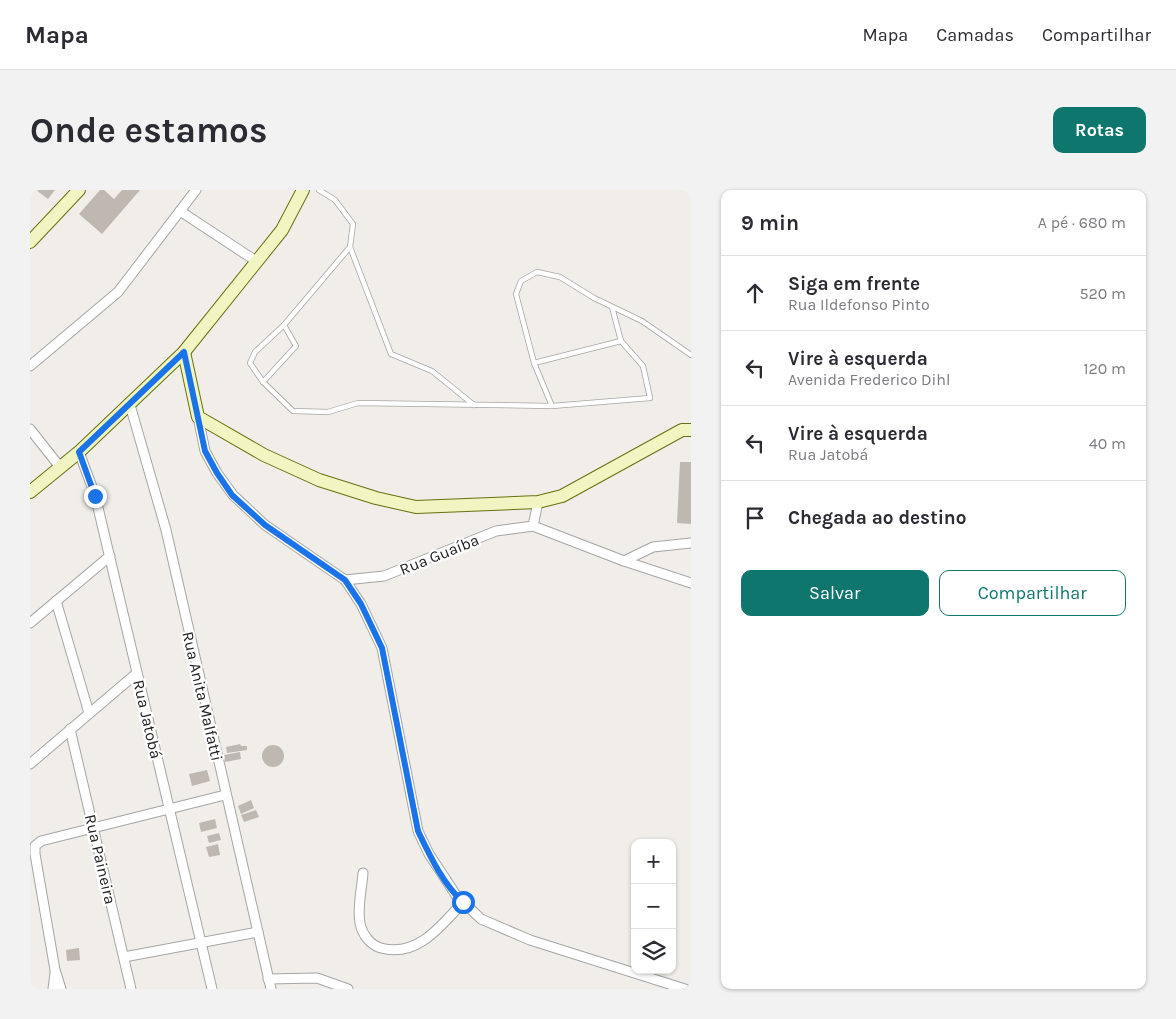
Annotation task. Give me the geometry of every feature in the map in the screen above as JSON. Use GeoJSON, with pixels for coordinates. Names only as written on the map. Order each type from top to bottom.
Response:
{"type":"FeatureCollection","features":[{"type":"Feature","properties":{"kind":"main road"},"geometry":{"type":"LineString","coordinates":[[30,242],[79,190]]}},
{"type":"Feature","properties":{"kind":"main road"},"geometry":{"type":"LineString","coordinates":[[30,492],[79,452],[184,352],[282,230],[303,190]]}},
{"type":"Feature","properties":{"kind":"main road"},"geometry":{"type":"LineString","coordinates":[[184,352],[198,418],[264,455],[319,480],[376,498],[416,507],[538,502],[562,496],[688,427]]}},
{"type":"Feature","properties":{"kind":"street"},"geometry":{"type":"LineString","coordinates":[[30,366],[118,292],[196,190]]}},
{"type":"Feature","properties":{"kind":"street"},"geometry":{"type":"LineString","coordinates":[[180,211],[256,261]]}},
{"type":"Feature","properties":{"kind":"street","name":"Rua Anita Malfatti"},"geometry":{"type":"LineString","coordinates":[[130,405],[166,530],[225,795],[271,989]]}},
{"type":"Feature","properties":{"kind":"street"},"geometry":{"type":"LineString","coordinates":[[198,418],[205,451],[232,495],[265,525],[345,580],[361,604],[382,648],[418,831],[429,854],[456,896],[481,919],[530,940],[685,989]]}},
{"type":"Feature","properties":{"kind":"street"},"geometry":{"type":"LineString","coordinates":[[30,428],[60,467]]}},
{"type":"Feature","properties":{"kind":"street","name":"Rua Jatobá"},"geometry":{"type":"LineString","coordinates":[[79,452],[95,496],[110,556],[212,989]]}},
{"type":"Feature","properties":{"kind":"street"},"geometry":{"type":"LineString","coordinates":[[532,526],[538,502]]}},
{"type":"Feature","properties":{"kind":"street","name":"Rua Guaíba"},"geometry":{"type":"LineString","coordinates":[[345,580],[384,576],[496,531],[532,526],[624,561],[691,583]]}},
{"type":"Feature","properties":{"kind":"street"},"geometry":{"type":"LineString","coordinates":[[624,561],[653,546],[691,543]]}},
{"type":"Feature","properties":{"kind":"street"},"geometry":{"type":"LineString","coordinates":[[30,623],[110,556]]}},
{"type":"Feature","properties":{"kind":"street"},"geometry":{"type":"LineString","coordinates":[[56,601],[89,713]]}},
{"type":"Feature","properties":{"kind":"street"},"geometry":{"type":"LineString","coordinates":[[30,764],[137,673]]}},
{"type":"Feature","properties":{"kind":"street","name":"Rua Paineira"},"geometry":{"type":"LineString","coordinates":[[70,729],[131,989]]}},
{"type":"Feature","properties":{"kind":"street"},"geometry":{"type":"LineString","coordinates":[[61,989],[55,970],[34,854],[36,846],[41,841],[225,795]]}},
{"type":"Feature","properties":{"kind":"street"},"geometry":{"type":"LineString","coordinates":[[363,873],[360,922],[364,935],[374,946],[393,951],[410,948],[430,937],[463,902]]}},
{"type":"Feature","properties":{"kind":"street"},"geometry":{"type":"LineString","coordinates":[[124,957],[258,932]]}},
{"type":"Feature","properties":{"kind":"street"},"geometry":{"type":"LineString","coordinates":[[53,989],[55,970]]}},
{"type":"Feature","properties":{"kind":"street"},"geometry":{"type":"LineString","coordinates":[[268,979],[317,978],[348,989]]}},
{"type":"Feature","properties":{"kind":"lane"},"geometry":{"type":"LineString","coordinates":[[319,190],[335,200],[353,224],[350,247],[391,354],[432,371],[474,405]]}},
{"type":"Feature","properties":{"kind":"lane"},"geometry":{"type":"LineString","coordinates":[[350,247],[284,325],[255,352],[250,363],[263,382],[293,411],[328,412],[358,403],[552,406],[650,398],[643,366],[621,341],[612,307]]}},
{"type":"Feature","properties":{"kind":"lane"},"geometry":{"type":"LineString","coordinates":[[552,406],[534,364],[516,294],[520,281],[537,272],[560,277],[612,307],[642,321],[691,355]]}},
{"type":"Feature","properties":{"kind":"lane"},"geometry":{"type":"LineString","coordinates":[[263,382],[296,346],[284,325]]}},
{"type":"Feature","properties":{"kind":"lane"},"geometry":{"type":"LineString","coordinates":[[534,364],[621,341]]}},
{"type":"Feature","properties":{"kind":"building"},"geometry":{"type":"Polygon","coordinates":[[[36,190],[55,190],[48,199],[36,190]]]}},
{"type":"Feature","properties":{"kind":"building"},"geometry":{"type":"Polygon","coordinates":[[[100,190],[104,190],[114,199],[122,190],[140,190],[102,234],[79,214],[100,190]]]}},
{"type":"Feature","properties":{"kind":"building"},"geometry":{"type":"Polygon","coordinates":[[[680,462],[691,462],[691,524],[677,523],[680,462]]]}},
{"type":"Feature","properties":{"kind":"building"},"geometry":{"type":"Polygon","coordinates":[[[240,744],[241,746],[247,746],[247,750],[227,753],[226,747],[240,744]]]}},
{"type":"Feature","properties":{"kind":"building"},"geometry":{"type":"Polygon","coordinates":[[[273,745],[281,748],[284,756],[281,764],[273,767],[265,764],[262,756],[265,748],[273,745]]]}},
{"type":"Feature","properties":{"kind":"building"},"geometry":{"type":"Polygon","coordinates":[[[240,752],[241,759],[225,762],[224,755],[240,752]]]}},
{"type":"Feature","properties":{"kind":"building"},"geometry":{"type":"Polygon","coordinates":[[[207,770],[210,781],[192,786],[189,774],[207,770]]]}},
{"type":"Feature","properties":{"kind":"building"},"geometry":{"type":"Polygon","coordinates":[[[251,800],[254,808],[241,814],[238,806],[251,800]]]}},
{"type":"Feature","properties":{"kind":"building"},"geometry":{"type":"Polygon","coordinates":[[[256,810],[259,817],[244,822],[241,815],[256,810]]]}},
{"type":"Feature","properties":{"kind":"building"},"geometry":{"type":"Polygon","coordinates":[[[215,819],[217,828],[201,832],[199,823],[215,819]]]}},
{"type":"Feature","properties":{"kind":"building"},"geometry":{"type":"Polygon","coordinates":[[[219,833],[221,840],[209,843],[207,836],[219,833]]]}},
{"type":"Feature","properties":{"kind":"building"},"geometry":{"type":"Polygon","coordinates":[[[218,844],[220,855],[209,857],[206,847],[218,844]]]}},
{"type":"Feature","properties":{"kind":"building"},"geometry":{"type":"Polygon","coordinates":[[[79,948],[80,960],[67,961],[66,950],[79,948]]]}},
{"type":"Feature","properties":{"kind":"route"},"geometry":{"type":"LineString","coordinates":[[95,496],[79,452],[184,352],[205,451],[232,495],[265,525],[345,580],[361,604],[382,648],[418,831],[429,854],[456,896],[463,902]]}}]}
